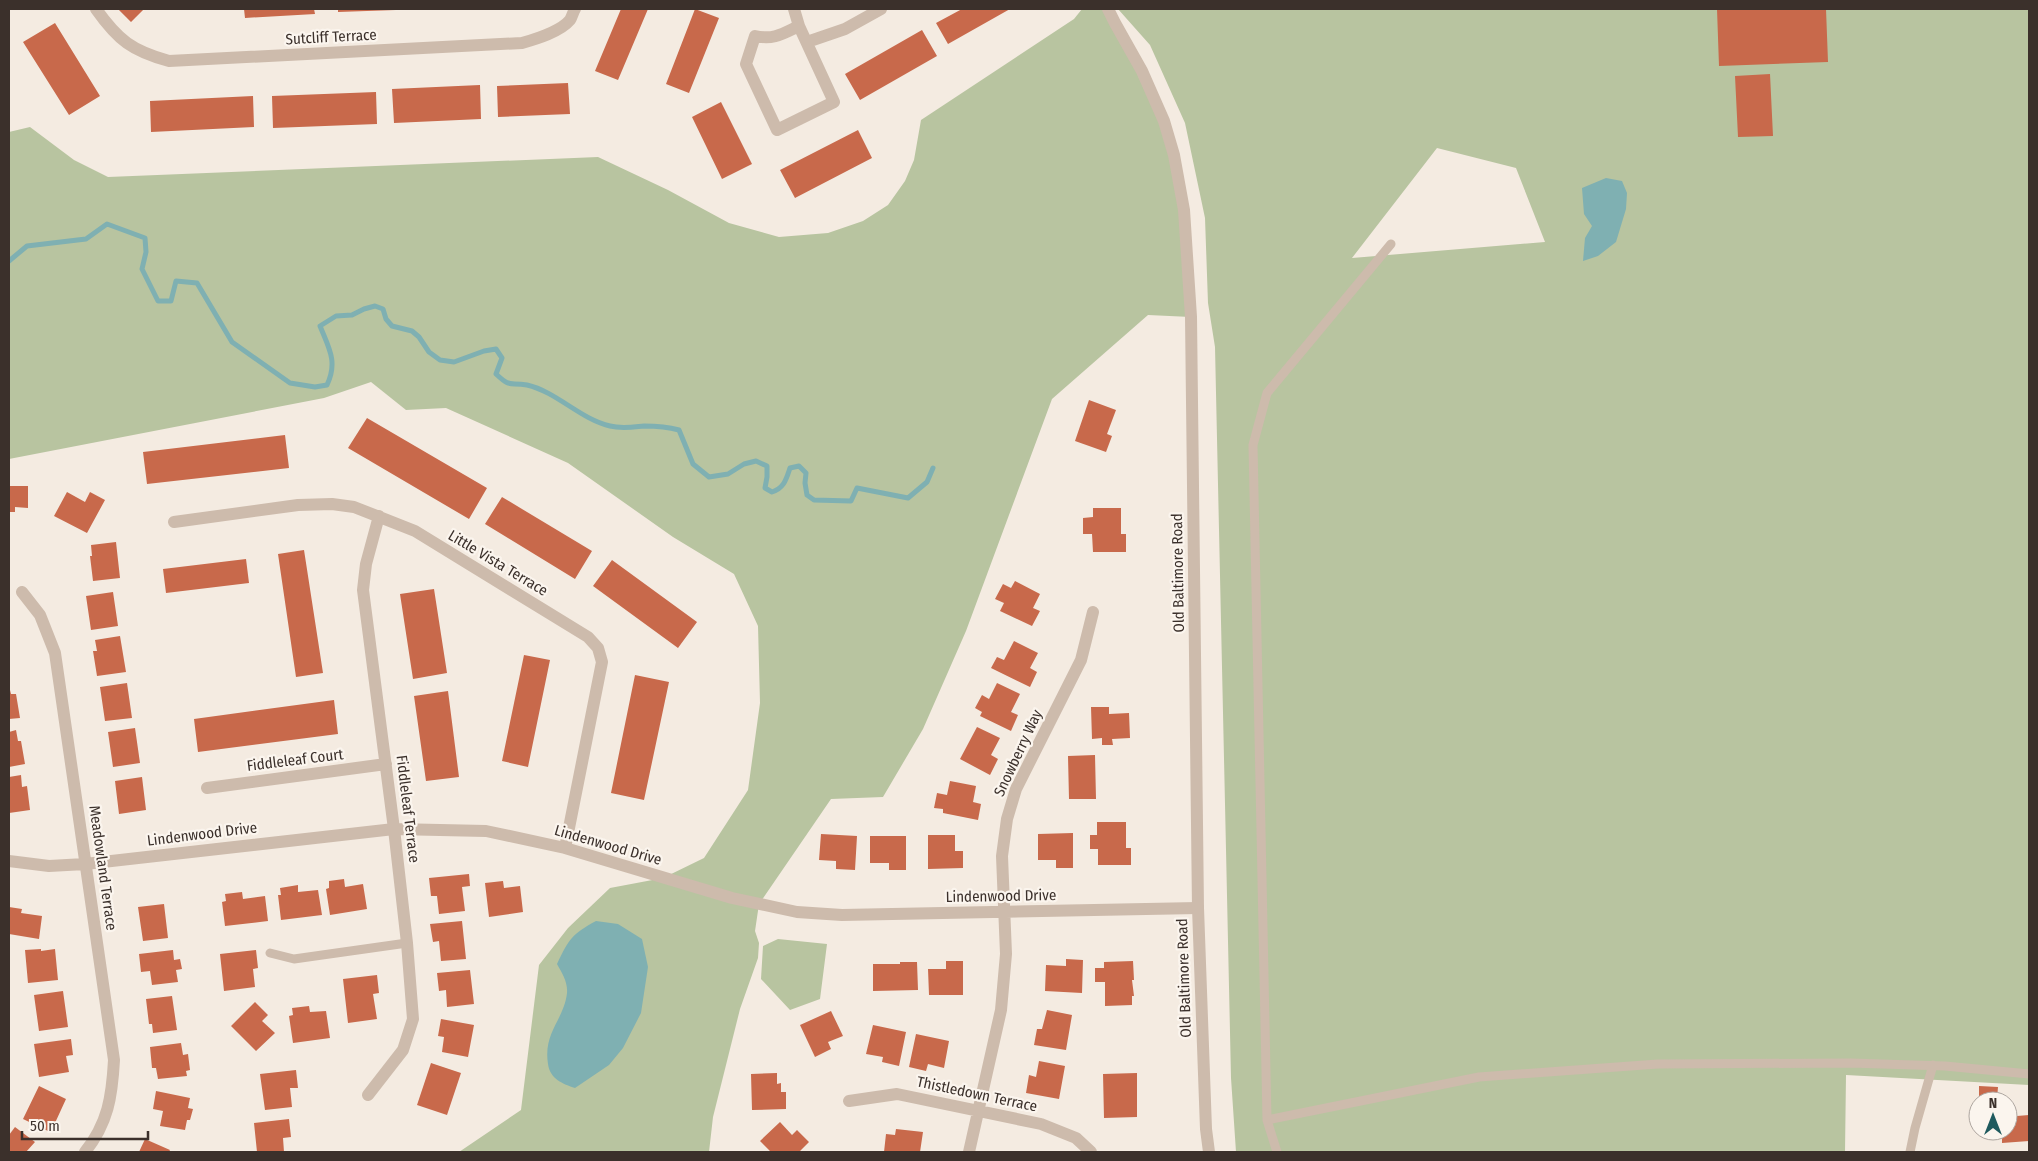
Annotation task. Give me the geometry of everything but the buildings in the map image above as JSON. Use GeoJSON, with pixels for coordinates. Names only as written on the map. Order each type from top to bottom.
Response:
{"type":"FeatureCollection","features":[{"type":"Feature","properties":{"kind":"street","name":"Sutcliff Terrace"},"geometry":{"type":"LineString","coordinates":[[96,9],[109,28],[125,42],[145,54],[169,61],[522,43],[539,38],[554,30],[569,20],[575,9]]}},
{"type":"Feature","properties":{"kind":"street"},"geometry":{"type":"LineString","coordinates":[[794,9],[799,26],[834,102],[777,130],[746,64],[755,36],[776,37],[799,26]]}},
{"type":"Feature","properties":{"kind":"street"},"geometry":{"type":"LineString","coordinates":[[807,42],[845,29],[881,9]]}},
{"type":"Feature","properties":{"kind":"street","name":"Old Baltimore Road"},"geometry":{"type":"LineString","coordinates":[[1108,9],[1142,71],[1164,121],[1174,155],[1184,210],[1191,317],[1198,908],[1206,1129],[1209,1152]]}},
{"type":"Feature","properties":{"kind":"street","name":"Little Vista Terrace"},"geometry":{"type":"LineString","coordinates":[[174,522],[306,505],[332,504],[354,507],[415,531],[588,637],[598,648],[602,662],[565,848]]}},
{"type":"Feature","properties":{"kind":"street","name":"Fiddleleaf Terrace"},"geometry":{"type":"LineString","coordinates":[[368,1095],[403,1050],[413,1019],[407,943],[394,829],[363,590],[366,564],[379,516]]}},
{"type":"Feature","properties":{"kind":"street","name":"Meadowland Terrace"},"geometry":{"type":"LineString","coordinates":[[22,592],[40,615],[55,653],[114,1060],[112,1093],[106,1118],[85,1152]]}},
{"type":"Feature","properties":{"kind":"street","name":"Snowberry Way"},"geometry":{"type":"LineString","coordinates":[[969,1152],[1001,1010],[1006,954],[1002,856],[1007,819],[1014,796],[1081,660],[1093,612]]}},
{"type":"Feature","properties":{"kind":"street","name":"Fiddleleaf Court"},"geometry":{"type":"LineString","coordinates":[[207,788],[386,764]]}},
{"type":"Feature","properties":{"kind":"street","name":"Lindenwood Drive"},"geometry":{"type":"LineString","coordinates":[[9,860],[49,866],[85,864],[394,829],[486,831],[565,848],[732,898],[797,912],[842,916],[1198,908]]}},
{"type":"Feature","properties":{"kind":"street","name":"Thistledown Terrace"},"geometry":{"type":"LineString","coordinates":[[849,1101],[897,1094],[1041,1124],[1076,1138],[1091,1152]]}},
{"type":"Feature","properties":{"kind":"lane"},"geometry":{"type":"LineString","coordinates":[[1277,1152],[1267,1120],[1253,445],[1267,392],[1391,244]]}},
{"type":"Feature","properties":{"kind":"lane"},"geometry":{"type":"LineString","coordinates":[[270,953],[294,959],[407,943]]}},
{"type":"Feature","properties":{"kind":"lane"},"geometry":{"type":"LineString","coordinates":[[1267,1120],[1479,1077],[1667,1064],[1850,1062],[1933,1065],[2029,1074]]}},
{"type":"Feature","properties":{"kind":"lane"},"geometry":{"type":"LineString","coordinates":[[1910,1152],[1933,1065]]}},
{"type":"Feature","properties":{"kind":"green space"},"geometry":{"type":"Polygon","coordinates":[[[1082,9],[1108,9],[1174,155],[1191,317],[1148,315],[1052,399],[966,631],[923,729],[883,797],[831,799],[759,904],[755,931],[759,943],[758,958],[740,1009],[713,1117],[709,1152],[459,1152],[521,1110],[539,965],[568,928],[610,888],[663,878],[704,858],[748,790],[760,703],[758,626],[734,574],[673,537],[568,463],[446,408],[406,410],[371,382],[324,398],[9,459],[9,132],[30,127],[74,160],[108,177],[598,157],[668,190],[729,223],[779,237],[828,233],[863,221],[888,205],[905,181],[914,160],[921,120],[1074,19],[1082,9]]]}},
{"type":"Feature","properties":{"kind":"green space"},"geometry":{"type":"Polygon","coordinates":[[[1118,9],[2029,9],[2029,1085],[1846,1075],[1845,1152],[1236,1152],[1231,1078],[1215,347],[1208,303],[1205,218],[1185,123],[1150,45],[1118,9]],[[1437,148],[1352,258],[1545,242],[1516,168],[1437,148]]]}},
{"type":"Feature","properties":{"kind":"green space"},"geometry":{"type":"Polygon","coordinates":[[[778,939],[827,944],[820,999],[790,1010],[761,979],[763,946],[778,939]]]}},
{"type":"Feature","properties":{"kind":"water"},"geometry":{"type":"Polygon","coordinates":[[[1606,178],[1622,181],[1627,193],[1626,209],[1616,242],[1598,256],[1583,261],[1585,238],[1592,226],[1584,214],[1582,188],[1606,178]]]}},
{"type":"Feature","properties":{"kind":"water"},"geometry":{"type":"Polygon","coordinates":[[[596,921],[618,924],[642,939],[648,967],[641,1013],[623,1048],[609,1065],[575,1088],[562,1083],[554,1077],[548,1064],[548,1043],[562,1011],[567,993],[566,981],[557,964],[572,938],[596,921]]]}},
{"type":"Feature","properties":{"kind":"waterway"},"geometry":{"type":"LineString","coordinates":[[9,261],[27,246],[86,239],[107,224],[145,238],[146,252],[142,269],[158,301],[171,301],[176,281],[197,283],[232,342],[290,383],[315,387],[327,385],[332,362],[329,348],[320,326],[336,316],[352,315],[375,306],[383,309],[386,319],[392,326],[412,331],[419,337],[429,352],[440,360],[454,362],[484,351],[496,349],[502,358],[496,374],[507,383],[538,388],[599,423],[623,428],[653,426],[679,430],[693,464],[709,477],[728,474],[744,464],[756,461],[767,466],[765,488],[772,492],[782,486],[790,468],[799,466],[806,473],[807,495],[814,500],[851,501],[857,488],[908,498],[927,482],[933,468]]}}]}
